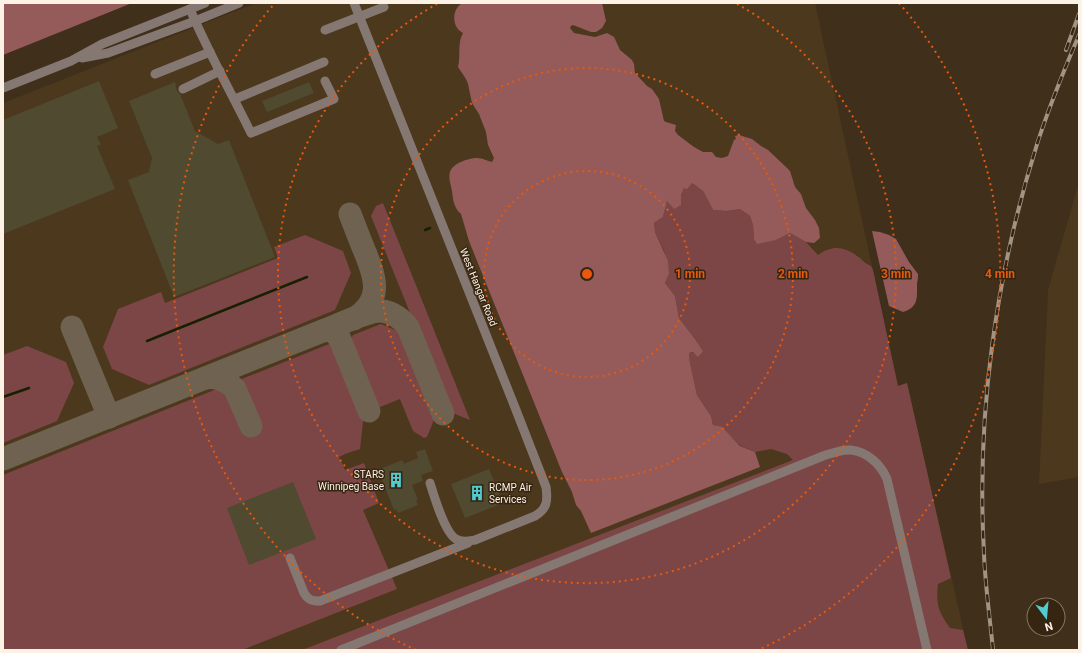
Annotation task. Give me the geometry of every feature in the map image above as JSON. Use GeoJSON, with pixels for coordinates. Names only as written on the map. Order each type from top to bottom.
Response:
{"type":"FeatureCollection","features":[{"type":"Feature","properties":{"kind":"street"},"geometry":{"type":"LineString","coordinates":[[3,88],[71,61],[102,44],[205,3]]}},
{"type":"Feature","properties":{"kind":"street"},"geometry":{"type":"LineString","coordinates":[[71,61],[108,53],[239,3]]}},
{"type":"Feature","properties":{"kind":"street","name":"West Hangar Road"},"geometry":{"type":"LineString","coordinates":[[290,558],[307,598],[313,601],[320,601],[535,516],[545,508],[547,502],[546,487],[354,3]]}},
{"type":"Feature","properties":{"kind":"street"},"geometry":{"type":"LineString","coordinates":[[324,30],[384,7]]}},
{"type":"Feature","properties":{"kind":"street"},"geometry":{"type":"LineString","coordinates":[[190,9],[202,38],[235,99],[251,133],[334,99],[325,81]]}},
{"type":"Feature","properties":{"kind":"street"},"geometry":{"type":"LineString","coordinates":[[155,74],[210,52]]}},
{"type":"Feature","properties":{"kind":"street"},"geometry":{"type":"LineString","coordinates":[[235,99],[324,62]]}},
{"type":"Feature","properties":{"kind":"street"},"geometry":{"type":"LineString","coordinates":[[183,89],[220,71]]}},
{"type":"Feature","properties":{"kind":"street"},"geometry":{"type":"LineString","coordinates":[[341,650],[823,456],[851,450],[860,452],[869,457],[884,471],[928,650]]}},
{"type":"Feature","properties":{"kind":"street","name":"West Hangar Road"},"geometry":{"type":"LineString","coordinates":[[430,483],[441,514],[451,535],[458,540],[475,540]]}},
{"type":"Feature","properties":{"kind":"shaded area"},"geometry":{"type":"Polygon","coordinates":[[[3,3],[132,3],[3,55],[3,3]]]}},
{"type":"Feature","properties":{"kind":"shaded area"},"geometry":{"type":"Polygon","coordinates":[[[256,3],[815,3],[898,386],[907,383],[968,650],[3,650],[3,103],[256,3]]]}},
{"type":"Feature","properties":{"kind":"shaded area"},"geometry":{"type":"Polygon","coordinates":[[[463,3],[602,3],[606,21],[602,28],[596,32],[591,32],[573,25],[570,28],[574,33],[595,37],[607,33],[614,37],[620,50],[632,60],[635,73],[647,86],[652,89],[659,99],[664,121],[676,125],[675,131],[678,135],[703,152],[712,152],[716,157],[722,158],[728,156],[734,140],[736,139],[735,136],[739,135],[752,139],[768,150],[790,171],[795,187],[801,194],[806,208],[819,228],[820,238],[814,243],[806,242],[790,233],[776,240],[757,244],[754,239],[753,225],[750,216],[740,209],[726,211],[713,210],[703,191],[692,183],[687,189],[684,188],[681,195],[681,205],[674,209],[667,201],[663,217],[654,223],[655,232],[668,261],[669,274],[665,283],[675,296],[679,318],[703,351],[698,357],[693,352],[689,353],[697,395],[711,416],[713,425],[722,427],[740,446],[755,452],[760,467],[591,533],[581,511],[576,505],[572,492],[562,472],[469,241],[461,214],[453,201],[449,177],[454,166],[474,158],[492,162],[494,158],[488,145],[486,132],[479,114],[472,103],[468,84],[458,67],[460,41],[463,33],[456,27],[454,16],[456,9],[463,3]]]}},
{"type":"Feature","properties":{"kind":"shaded area"},"geometry":{"type":"Polygon","coordinates":[[[1079,182],[1079,477],[1039,484],[1048,290],[1079,182]]]}},
{"type":"Feature","properties":{"kind":"shaded area"},"geometry":{"type":"Polygon","coordinates":[[[692,183],[703,191],[713,210],[726,211],[740,209],[750,216],[753,225],[754,239],[776,240],[790,233],[806,242],[818,255],[829,249],[844,249],[871,266],[898,386],[907,383],[951,578],[938,584],[937,597],[940,612],[950,628],[963,630],[968,650],[302,650],[793,460],[787,454],[771,449],[755,452],[741,446],[713,425],[711,416],[697,395],[689,353],[703,351],[679,318],[675,296],[665,283],[669,274],[664,251],[655,232],[654,223],[663,217],[667,200],[681,205],[681,195],[684,188],[692,183]]]}},
{"type":"Feature","properties":{"kind":"shaded area"},"geometry":{"type":"Polygon","coordinates":[[[383,203],[470,420],[450,412],[371,216],[376,206],[383,203]]]}},
{"type":"Feature","properties":{"kind":"shaded area"},"geometry":{"type":"Polygon","coordinates":[[[872,231],[889,235],[896,239],[909,262],[918,274],[916,301],[908,310],[903,312],[889,306],[872,231]]]}},
{"type":"Feature","properties":{"kind":"shaded area"},"geometry":{"type":"Polygon","coordinates":[[[305,235],[343,251],[351,273],[335,310],[149,385],[112,369],[103,347],[118,309],[161,292],[165,303],[278,258],[274,247],[305,235]]]}},
{"type":"Feature","properties":{"kind":"shaded area"},"geometry":{"type":"Polygon","coordinates":[[[381,324],[400,332],[435,417],[427,437],[424,438],[413,431],[400,399],[375,409],[349,344],[353,335],[381,324]]]}},
{"type":"Feature","properties":{"kind":"shaded area"},"geometry":{"type":"Polygon","coordinates":[[[329,344],[338,349],[364,413],[360,449],[339,457],[345,470],[364,463],[379,503],[363,510],[397,589],[242,650],[3,650],[3,475],[329,344]]]}},
{"type":"Feature","properties":{"kind":"shaded area"},"geometry":{"type":"Polygon","coordinates":[[[27,346],[66,362],[74,383],[57,421],[3,443],[3,355],[27,346]]]}},
{"type":"Feature","properties":{"kind":"building"},"geometry":{"type":"Polygon","coordinates":[[[99,81],[118,128],[97,137],[101,145],[97,146],[115,189],[3,234],[3,120],[99,81]]]}},
{"type":"Feature","properties":{"kind":"building"},"geometry":{"type":"Polygon","coordinates":[[[175,82],[177,91],[180,94],[195,131],[218,144],[229,140],[275,257],[174,297],[128,180],[149,172],[152,158],[129,101],[175,82]]]}},
{"type":"Feature","properties":{"kind":"building"},"geometry":{"type":"Polygon","coordinates":[[[309,82],[314,93],[267,112],[262,101],[309,82]]]}},
{"type":"Feature","properties":{"kind":"building","name":"STARS Winnipeg Base"},"geometry":{"type":"Polygon","coordinates":[[[425,449],[433,471],[421,475],[423,481],[412,485],[418,500],[416,501],[418,505],[398,513],[396,509],[394,510],[378,470],[402,460],[404,464],[418,458],[416,452],[425,449]]]}},
{"type":"Feature","properties":{"kind":"building","name":"RCMP Air Services"},"geometry":{"type":"Polygon","coordinates":[[[489,469],[503,503],[465,518],[451,484],[489,469]]]}},
{"type":"Feature","properties":{"kind":"building"},"geometry":{"type":"Polygon","coordinates":[[[293,482],[316,539],[249,565],[227,508],[293,482]]]}},
{"type":"Feature","properties":{"kind":"waterway"},"geometry":{"type":"LineString","coordinates":[[425,230],[430,228]]}},
{"type":"Feature","properties":{"kind":"waterway"},"geometry":{"type":"LineString","coordinates":[[147,341],[307,277]]}},
{"type":"Feature","properties":{"kind":"waterway"},"geometry":{"type":"LineString","coordinates":[[3,397],[29,388]]}},
{"type":"Feature","properties":{"kind":"taxiway"},"geometry":{"type":"LineString","coordinates":[[350,214],[369,262],[374,280],[373,297],[370,304],[354,319]]}},
{"type":"Feature","properties":{"kind":"taxiway"},"geometry":{"type":"LineString","coordinates":[[369,411],[339,337],[331,330],[325,330],[362,315],[382,311],[396,316],[408,327],[443,414]]}},
{"type":"Feature","properties":{"kind":"taxiway"},"geometry":{"type":"LineString","coordinates":[[72,327],[109,417]]}},
{"type":"Feature","properties":{"kind":"taxiway"},"geometry":{"type":"LineString","coordinates":[[3,459],[325,330]]}},
{"type":"Feature","properties":{"kind":"taxiway"},"geometry":{"type":"LineString","coordinates":[[206,378],[222,380],[235,389],[251,426]]}},
{"type":"Feature","properties":{"kind":"railway"},"geometry":{"type":"LineString","coordinates":[[1066,50],[1079,14]]}},
{"type":"Feature","properties":{"kind":"railway"},"geometry":{"type":"LineString","coordinates":[[993,650],[985,577],[982,501],[986,396],[992,344],[1000,293],[1023,191],[1047,114],[1079,35]]}},
{"type":"Feature","properties":{"kind":"place","name":"STARS Winnipeg Base"},"geometry":{"type":"Point","coordinates":[396,480]}},
{"type":"Feature","properties":{"kind":"place","name":"RCMP Air Services"},"geometry":{"type":"Point","coordinates":[477,493]}}]}
